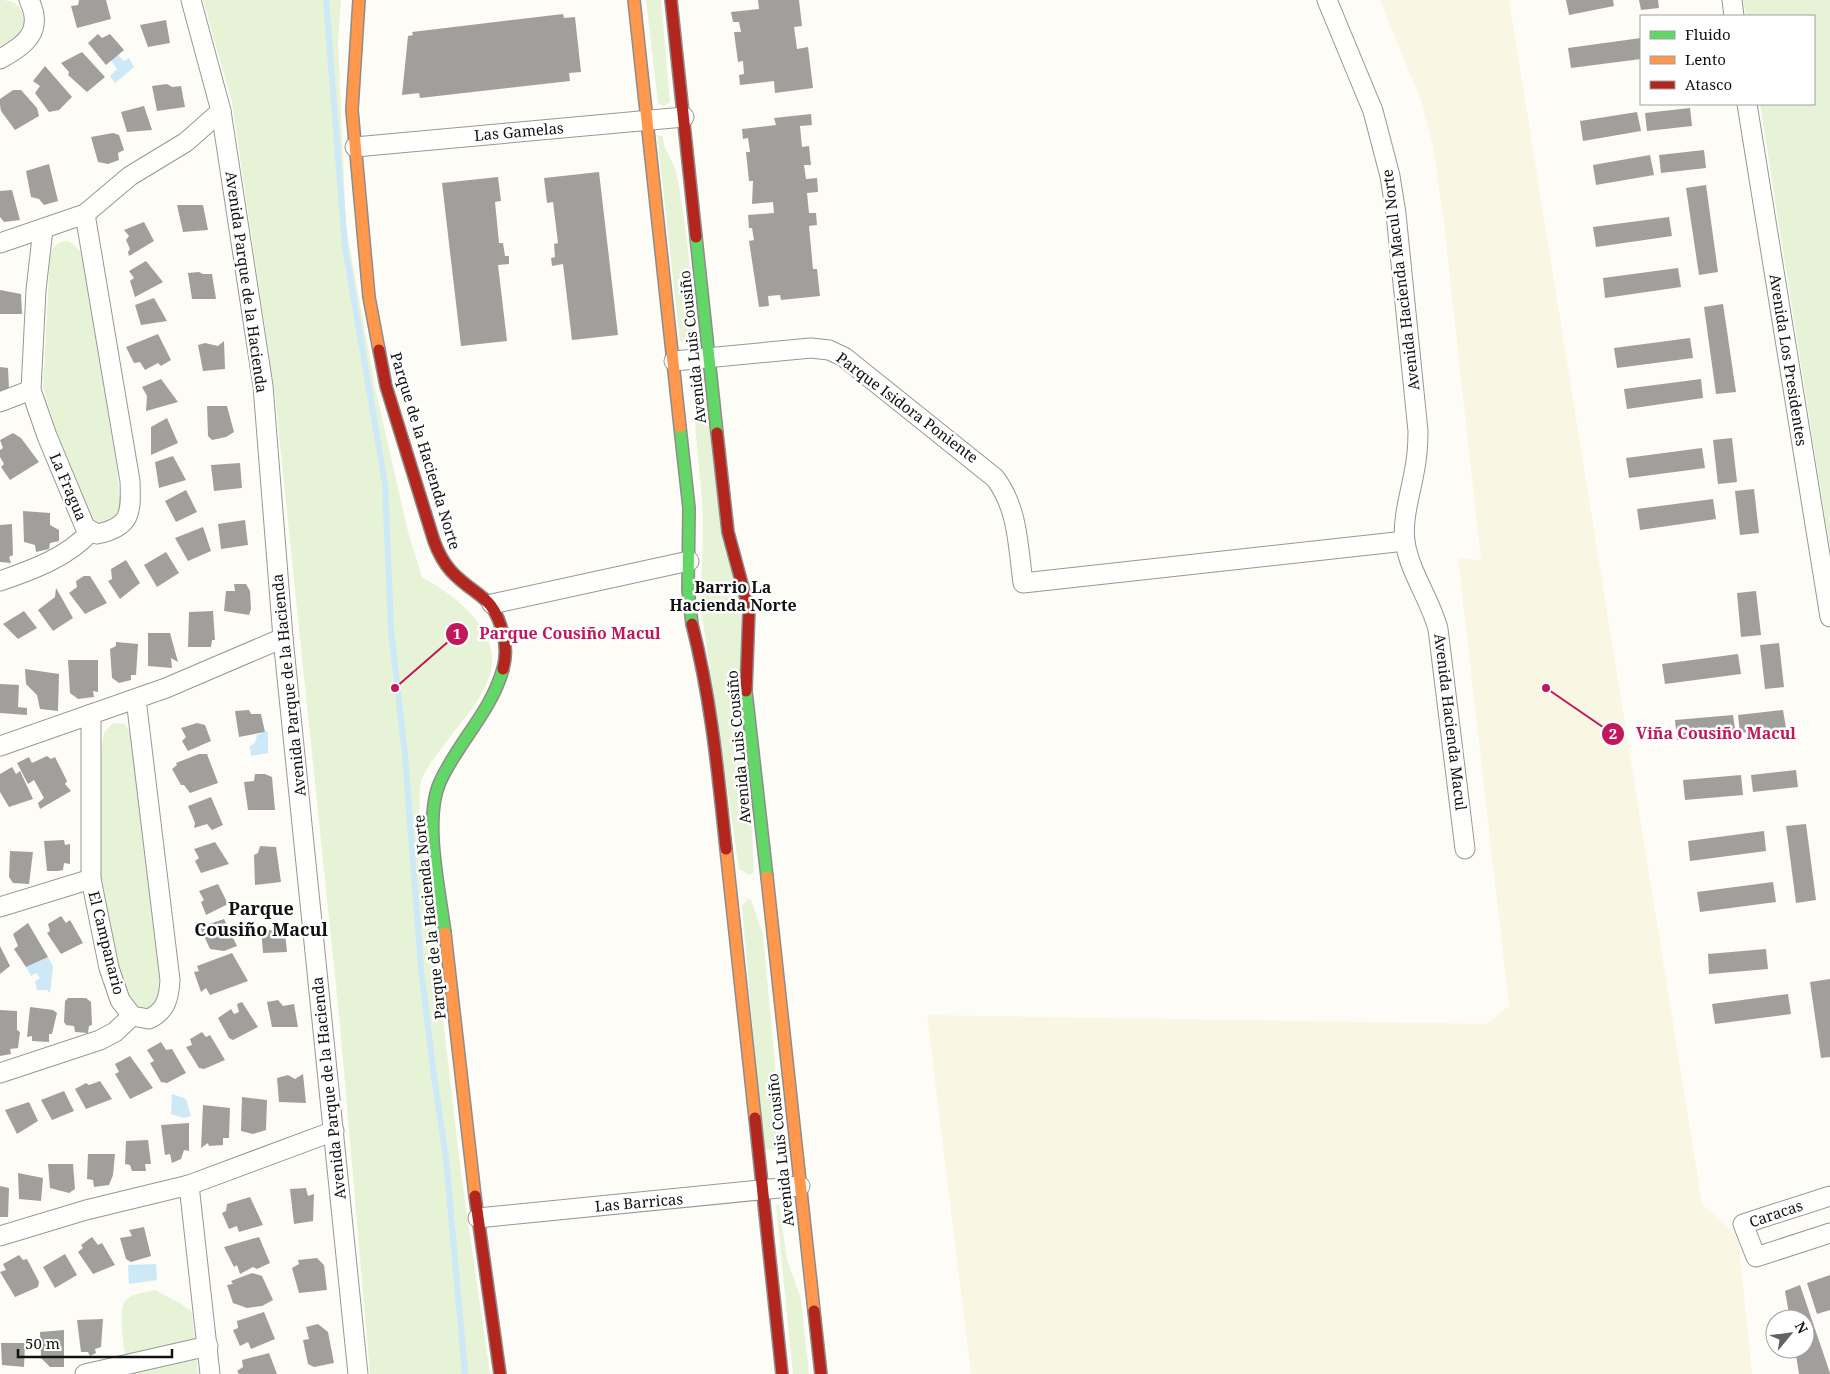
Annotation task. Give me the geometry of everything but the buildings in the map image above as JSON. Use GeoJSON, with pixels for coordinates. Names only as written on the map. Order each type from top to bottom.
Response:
{"type":"FeatureCollection","features":[{"type":"Feature","properties":{"kind":"street"},"geometry":{"type":"LineString","coordinates":[[0,59],[14,51],[31,35],[34,18],[29,0]]}},
{"type":"Feature","properties":{"kind":"street","name":"Avenida Parque de la Hacienda"},"geometry":{"type":"LineString","coordinates":[[191,0],[221,111],[263,386],[283,638],[358,1374]]}},
{"type":"Feature","properties":{"kind":"street","name":"Parque de la Hacienda Norte"},"geometry":{"type":"LineString","coordinates":[[359,0],[352,110],[369,297],[386,386],[441,558],[456,575],[492,604],[503,631],[505,668],[491,703],[440,781],[434,799],[432,822],[478,1218],[500,1374]]}},
{"type":"Feature","properties":{"kind":"street","name":"Avenida Luis Cousiño"},"geometry":{"type":"LineString","coordinates":[[634,0],[689,508],[690,618],[711,715],[735,891],[762,1190],[782,1374]]}},
{"type":"Feature","properties":{"kind":"street","name":"Avenida Luis Cousiño"},"geometry":{"type":"LineString","coordinates":[[671,0],[728,532],[749,610],[746,690],[762,888],[800,1186],[821,1374]]}},
{"type":"Feature","properties":{"kind":"street","name":"Avenida Hacienda Macul Norte"},"geometry":{"type":"LineString","coordinates":[[1327,0],[1373,111],[1390,176],[1396,214],[1418,431],[1417,458],[1406,513],[1405,540]]}},
{"type":"Feature","properties":{"kind":"street"},"geometry":{"type":"LineString","coordinates":[[1732,0],[1734,15]]}},
{"type":"Feature","properties":{"kind":"street","name":"Avenida Los Presidentes"},"geometry":{"type":"LineString","coordinates":[[1747,105],[1830,617]]}},
{"type":"Feature","properties":{"kind":"street"},"geometry":{"type":"LineString","coordinates":[[0,243],[85,214],[130,176],[186,142],[221,111]]}},
{"type":"Feature","properties":{"kind":"street","name":"Las Gamelas"},"geometry":{"type":"LineString","coordinates":[[355,147],[684,117]]}},
{"type":"Feature","properties":{"kind":"street","name":"La Fragua"},"geometry":{"type":"LineString","coordinates":[[43,229],[36,290],[31,390],[46,436],[82,520],[90,532],[97,534],[118,528],[124,522],[130,505],[130,480],[85,214]]}},
{"type":"Feature","properties":{"kind":"street","name":"Parque Isidora Poniente"},"geometry":{"type":"LineString","coordinates":[[674,361],[811,348],[829,350],[844,357],[995,478],[1003,489],[1013,510],[1023,583],[1405,540]]}},
{"type":"Feature","properties":{"kind":"street"},"geometry":{"type":"LineString","coordinates":[[0,402],[31,390]]}},
{"type":"Feature","properties":{"kind":"street"},"geometry":{"type":"LineString","coordinates":[[0,581],[67,552],[79,544],[90,532]]}},
{"type":"Feature","properties":{"kind":"street","name":"Avenida Hacienda Macul"},"geometry":{"type":"LineString","coordinates":[[1405,540],[1412,567],[1430,605],[1438,628],[1465,849]]}},
{"type":"Feature","properties":{"kind":"street"},"geometry":{"type":"LineString","coordinates":[[492,604],[689,561]]}},
{"type":"Feature","properties":{"kind":"street"},"geometry":{"type":"LineString","coordinates":[[0,746],[136,699],[283,638]]}},
{"type":"Feature","properties":{"kind":"street"},"geometry":{"type":"LineString","coordinates":[[0,1073],[100,1040],[114,1032],[132,1016],[149,1019],[162,1010],[169,995],[170,980],[136,699]]}},
{"type":"Feature","properties":{"kind":"street","name":"El Campanario"},"geometry":{"type":"LineString","coordinates":[[92,714],[91,879],[109,968],[120,1000],[132,1016]]}},
{"type":"Feature","properties":{"kind":"street"},"geometry":{"type":"LineString","coordinates":[[0,907],[91,879]]}},
{"type":"Feature","properties":{"kind":"street"},"geometry":{"type":"LineString","coordinates":[[0,1236],[86,1210],[189,1185],[334,1131]]}},
{"type":"Feature","properties":{"kind":"street"},"geometry":{"type":"LineString","coordinates":[[189,1185],[210,1374]]}},
{"type":"Feature","properties":{"kind":"street","name":"Las Barricas"},"geometry":{"type":"LineString","coordinates":[[478,1218],[800,1186]]}},
{"type":"Feature","properties":{"kind":"street","name":"Caracas"},"geometry":{"type":"LineString","coordinates":[[1830,1196],[1743,1224],[1756,1257],[1830,1233]]}},
{"type":"Feature","properties":{"kind":"street"},"geometry":{"type":"LineString","coordinates":[[85,1374],[208,1346]]}},
{"type":"Feature","properties":{"kind":"shaded area"},"geometry":{"type":"Polygon","coordinates":[[[1380,0],[1509,0],[1702,1204],[1738,1236],[1752,1374],[971,1374],[927,1015],[1486,1024],[1509,1006],[1458,558],[1481,560],[1443,215],[1433,146],[1420,98],[1380,0]]]}},
{"type":"Feature","properties":{"kind":"green space"},"geometry":{"type":"Polygon","coordinates":[[[0,0],[12,2],[19,7],[26,27],[16,38],[0,46],[0,0]]]}},
{"type":"Feature","properties":{"kind":"green space","name":"Parque Cousiño Macul"},"geometry":{"type":"Polygon","coordinates":[[[203,0],[341,0],[338,42],[346,227],[375,387],[408,532],[422,577],[449,595],[475,618],[484,632],[490,647],[492,663],[485,688],[426,770],[420,786],[419,812],[461,1173],[490,1374],[370,1374],[340,1025],[275,396],[232,102],[203,0]]]}},
{"type":"Feature","properties":{"kind":"green space"},"geometry":{"type":"Polygon","coordinates":[[[646,0],[661,0],[670,102],[664,106],[658,103],[646,0]]]}},
{"type":"Feature","properties":{"kind":"green space"},"geometry":{"type":"Polygon","coordinates":[[[1743,0],[1830,0],[1830,549],[1760,105],[1815,105],[1815,15],[1746,15],[1743,0]]]}},
{"type":"Feature","properties":{"kind":"green space"},"geometry":{"type":"Polygon","coordinates":[[[657,135],[663,136],[664,146],[677,176],[691,279],[697,341],[694,344],[680,341],[657,135]]]}},
{"type":"Feature","properties":{"kind":"green space"},"geometry":{"type":"Polygon","coordinates":[[[67,241],[72,243],[81,252],[117,469],[120,507],[110,523],[97,530],[56,430],[43,387],[50,256],[56,245],[67,241]]]}},
{"type":"Feature","properties":{"kind":"green space"},"geometry":{"type":"Polygon","coordinates":[[[703,368],[741,610],[754,872],[750,875],[739,869],[700,601],[703,513],[696,437],[695,389],[697,373],[703,368]]]}},
{"type":"Feature","properties":{"kind":"green space"},"geometry":{"type":"Polygon","coordinates":[[[113,723],[125,724],[133,738],[162,968],[160,999],[145,1009],[138,1008],[126,995],[99,891],[100,759],[104,733],[113,723]]]}},
{"type":"Feature","properties":{"kind":"green space"},"geometry":{"type":"Polygon","coordinates":[[[748,899],[751,900],[763,934],[783,1150],[763,1149],[742,906],[748,899]]]}},
{"type":"Feature","properties":{"kind":"green space"},"geometry":{"type":"Polygon","coordinates":[[[779,1204],[787,1260],[801,1299],[809,1374],[793,1374],[776,1205],[779,1204]]]}},
{"type":"Feature","properties":{"kind":"green space"},"geometry":{"type":"Polygon","coordinates":[[[156,1290],[186,1307],[192,1313],[198,1374],[129,1374],[123,1336],[123,1305],[132,1296],[156,1290]]]}},
{"type":"Feature","properties":{"kind":"water"},"geometry":{"type":"Polygon","coordinates":[[[118,55],[124,61],[129,58],[134,67],[115,83],[110,76],[117,69],[111,60],[118,55]]]}},
{"type":"Feature","properties":{"kind":"water"},"geometry":{"type":"Polygon","coordinates":[[[268,731],[268,753],[251,756],[250,746],[255,743],[257,735],[268,731]]]}},
{"type":"Feature","properties":{"kind":"water"},"geometry":{"type":"Polygon","coordinates":[[[48,957],[53,967],[50,993],[47,990],[37,990],[35,981],[40,978],[36,973],[31,976],[26,967],[48,957]]]}},
{"type":"Feature","properties":{"kind":"water"},"geometry":{"type":"Polygon","coordinates":[[[172,1094],[186,1099],[191,1116],[183,1118],[171,1114],[172,1094]]]}},
{"type":"Feature","properties":{"kind":"water"},"geometry":{"type":"Polygon","coordinates":[[[156,1264],[157,1280],[129,1284],[128,1265],[156,1264]]]}},
{"type":"Feature","properties":{"kind":"waterway"},"geometry":{"type":"LineString","coordinates":[[326,0],[345,247],[385,483],[391,629],[405,755],[421,968],[446,1158],[465,1374]]}},
{"type":"Feature","properties":{"kind":"traffic: fast"},"geometry":{"type":"LineString","coordinates":[[696,237],[717,433]]}},
{"type":"Feature","properties":{"kind":"traffic: fast"},"geometry":{"type":"LineString","coordinates":[[680,427],[689,508],[688,589],[692,624]]}},
{"type":"Feature","properties":{"kind":"traffic: fast"},"geometry":{"type":"LineString","coordinates":[[445,933],[434,856],[433,815],[435,797],[447,767],[483,713],[498,685],[503,669]]}},
{"type":"Feature","properties":{"kind":"traffic: fast"},"geometry":{"type":"LineString","coordinates":[[746,691],[767,877]]}},
{"type":"Feature","properties":{"kind":"traffic: slow"},"geometry":{"type":"LineString","coordinates":[[359,0],[352,110],[369,297],[379,350]]}},
{"type":"Feature","properties":{"kind":"traffic: slow"},"geometry":{"type":"LineString","coordinates":[[634,0],[680,427]]}},
{"type":"Feature","properties":{"kind":"traffic: slow"},"geometry":{"type":"LineString","coordinates":[[726,849],[755,1118]]}},
{"type":"Feature","properties":{"kind":"traffic: slow"},"geometry":{"type":"LineString","coordinates":[[767,877],[814,1311]]}},
{"type":"Feature","properties":{"kind":"traffic: slow"},"geometry":{"type":"LineString","coordinates":[[445,933],[475,1196]]}},
{"type":"Feature","properties":{"kind":"traffic: jam"},"geometry":{"type":"LineString","coordinates":[[671,0],[696,237]]}},
{"type":"Feature","properties":{"kind":"traffic: jam"},"geometry":{"type":"LineString","coordinates":[[379,350],[386,386],[439,553],[451,571],[483,597],[494,611],[505,643],[503,669]]}},
{"type":"Feature","properties":{"kind":"traffic: jam"},"geometry":{"type":"LineString","coordinates":[[717,433],[728,532],[749,610],[746,691]]}},
{"type":"Feature","properties":{"kind":"traffic: jam"},"geometry":{"type":"LineString","coordinates":[[692,624],[709,708],[726,849]]}},
{"type":"Feature","properties":{"kind":"traffic: jam"},"geometry":{"type":"LineString","coordinates":[[755,1118],[782,1374]]}},
{"type":"Feature","properties":{"kind":"traffic: jam"},"geometry":{"type":"LineString","coordinates":[[475,1196],[500,1374]]}},
{"type":"Feature","properties":{"kind":"traffic: jam"},"geometry":{"type":"LineString","coordinates":[[814,1311],[821,1374]]}},
{"type":"Feature","properties":{"kind":"place","name":"Parque Cousiño Macul"},"geometry":{"type":"Point","coordinates":[395,688]}},
{"type":"Feature","properties":{"kind":"place","name":"Viña Cousiño Macul"},"geometry":{"type":"Point","coordinates":[1546,688]}},
{"type":"Feature","properties":{"kind":"district","name":"Barrio La Hacienda Norte"},"geometry":{"type":"Point","coordinates":[733,596]}},
{"type":"Feature","properties":{"kind":"district","name":"Parque Cousiño Macul"},"geometry":{"type":"Point","coordinates":[261,920]}}]}
